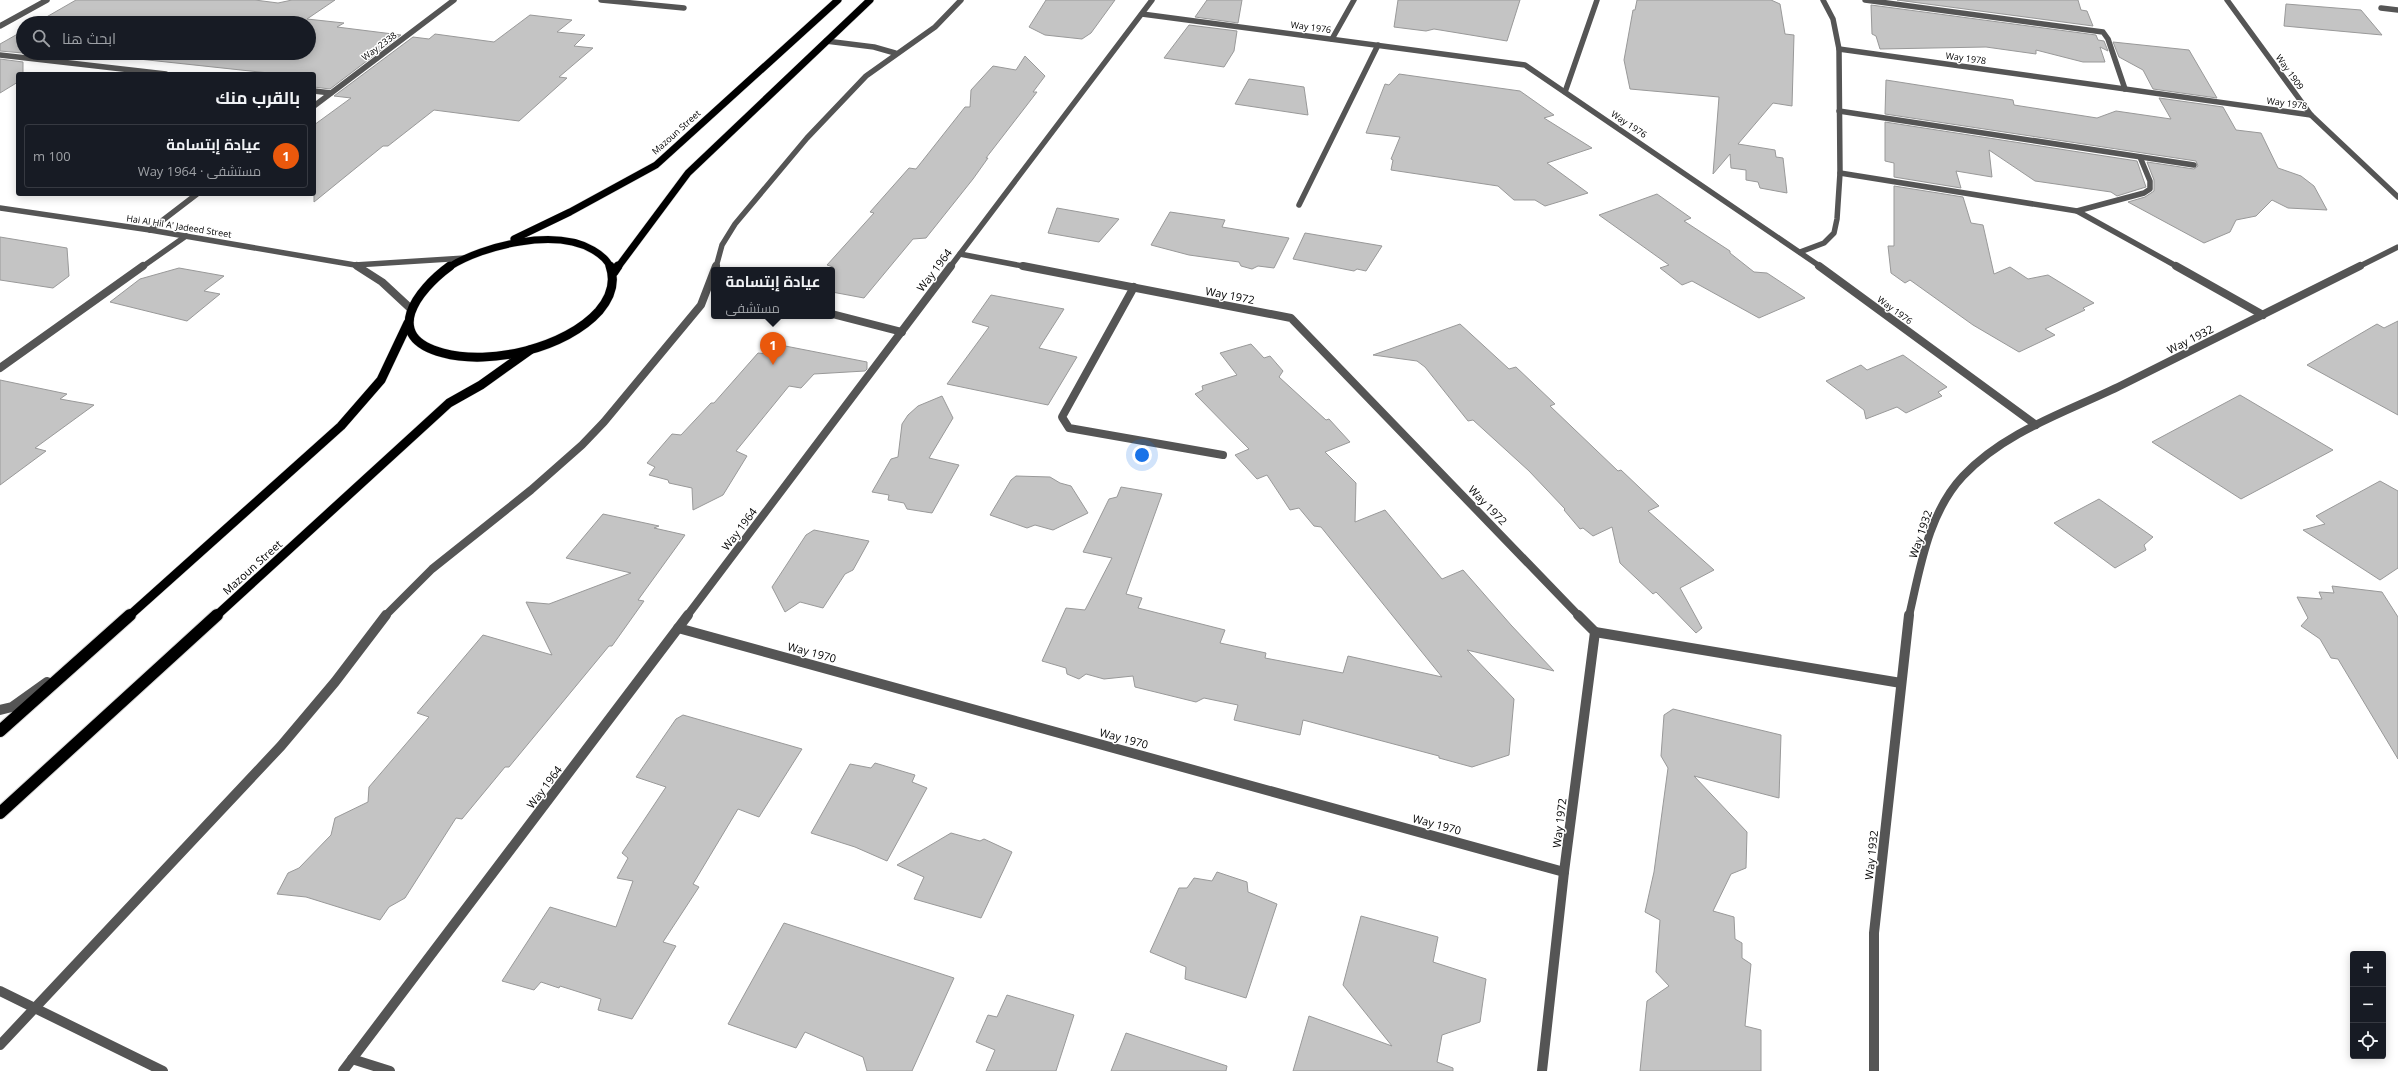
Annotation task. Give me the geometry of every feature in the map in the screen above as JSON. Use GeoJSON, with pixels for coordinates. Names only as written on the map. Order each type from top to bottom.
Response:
{"type":"FeatureCollection","features":[{"type":"Feature","properties":{"kind":"main road","name":"Mazoun Street"},"geometry":{"type":"LineString","coordinates":[[503,245],[570,212],[656,165],[838,0]]}},
{"type":"Feature","properties":{"kind":"main road"},"geometry":{"type":"LineString","coordinates":[[408,322],[416,339],[435,351],[462,357],[495,357],[530,350],[560,338],[585,323],[603,306],[613,289],[614,272],[688,173],[870,0]]}},
{"type":"Feature","properties":{"kind":"main road"},"geometry":{"type":"LineString","coordinates":[[0,731],[341,426],[381,380],[408,322],[410,308],[421,290],[440,272],[465,258],[503,245],[535,240],[564,240],[582,245],[605,257],[614,272]]}},
{"type":"Feature","properties":{"kind":"main road","name":"Mazoun Street"},"geometry":{"type":"LineString","coordinates":[[0,813],[449,403],[481,385],[530,350]]}},
{"type":"Feature","properties":{"kind":"street"},"geometry":{"type":"LineString","coordinates":[[18,16],[47,0]]}},
{"type":"Feature","properties":{"kind":"street","name":"Way 2338"},"geometry":{"type":"LineString","coordinates":[[316,104],[454,0]]}},
{"type":"Feature","properties":{"kind":"street"},"geometry":{"type":"LineString","coordinates":[[601,0],[684,8]]}},
{"type":"Feature","properties":{"kind":"street"},"geometry":{"type":"LineString","coordinates":[[716,267],[722,245],[735,224],[839,103],[866,76],[895,53],[935,27],[961,0]]}},
{"type":"Feature","properties":{"kind":"street","name":"Way 1964"},"geometry":{"type":"LineString","coordinates":[[343,1071],[1152,0]]}},
{"type":"Feature","properties":{"kind":"street"},"geometry":{"type":"LineString","coordinates":[[1332,39],[1354,0]]}},
{"type":"Feature","properties":{"kind":"street"},"geometry":{"type":"LineString","coordinates":[[1565,92],[1596,0]]}},
{"type":"Feature","properties":{"kind":"street"},"geometry":{"type":"LineString","coordinates":[[1800,252],[1824,243],[1834,233],[1840,174],[1839,50],[1833,19],[1823,0]]}},
{"type":"Feature","properties":{"kind":"street"},"geometry":{"type":"LineString","coordinates":[[1865,0],[2103,32],[2108,39],[2125,89]]}},
{"type":"Feature","properties":{"kind":"street","name":"Way 1909"},"geometry":{"type":"LineString","coordinates":[[2227,0],[2311,115],[2398,197]]}},
{"type":"Feature","properties":{"kind":"street"},"geometry":{"type":"LineString","coordinates":[[2381,8],[2398,10]]}},
{"type":"Feature","properties":{"kind":"street","name":"Way 1976"},"geometry":{"type":"LineString","coordinates":[[1142,14],[1525,65],[1800,252],[2036,425]]}},
{"type":"Feature","properties":{"kind":"street"},"geometry":{"type":"LineString","coordinates":[[0,26],[16,17]]}},
{"type":"Feature","properties":{"kind":"street"},"geometry":{"type":"LineString","coordinates":[[826,41],[866,46],[895,53]]}},
{"type":"Feature","properties":{"kind":"street"},"geometry":{"type":"LineString","coordinates":[[1299,205],[1378,45]]}},
{"type":"Feature","properties":{"kind":"street","name":"Way 1978"},"geometry":{"type":"LineString","coordinates":[[1839,50],[2311,115]]}},
{"type":"Feature","properties":{"kind":"street"},"geometry":{"type":"LineString","coordinates":[[0,55],[16,57]]}},
{"type":"Feature","properties":{"kind":"street"},"geometry":{"type":"LineString","coordinates":[[44,60],[149,72]]}},
{"type":"Feature","properties":{"kind":"street"},"geometry":{"type":"LineString","coordinates":[[316,91],[331,93]]}},
{"type":"Feature","properties":{"kind":"street"},"geometry":{"type":"LineString","coordinates":[[1839,111],[2194,165]]}},
{"type":"Feature","properties":{"kind":"street"},"geometry":{"type":"LineString","coordinates":[[2077,211],[2144,193],[2150,189],[2150,181],[2140,157]]}},
{"type":"Feature","properties":{"kind":"street"},"geometry":{"type":"LineString","coordinates":[[1840,174],[2077,211],[2263,314]]}},
{"type":"Feature","properties":{"kind":"street"},"geometry":{"type":"LineString","coordinates":[[150,230],[194,196]]}},
{"type":"Feature","properties":{"kind":"street","name":"Hai Al Hil A' Jadeed Street"},"geometry":{"type":"LineString","coordinates":[[0,208],[150,230],[355,265],[465,258]]}},
{"type":"Feature","properties":{"kind":"street"},"geometry":{"type":"LineString","coordinates":[[0,368],[186,236]]}},
{"type":"Feature","properties":{"kind":"street","name":"Way 1932"},"geometry":{"type":"LineString","coordinates":[[1874,1071],[1874,933],[1908,620],[1923,556],[1938,513],[1962,477],[1995,448],[2036,425],[2120,386],[2398,247]]}},
{"type":"Feature","properties":{"kind":"street","name":"Way 1972"},"geometry":{"type":"LineString","coordinates":[[960,254],[1291,318],[1595,632],[1564,872],[1542,1071]]}},
{"type":"Feature","properties":{"kind":"street","name":"Hai Al Hil A' Jadeed Street"},"geometry":{"type":"LineString","coordinates":[[355,265],[382,282],[410,308]]}},
{"type":"Feature","properties":{"kind":"street"},"geometry":{"type":"LineString","coordinates":[[0,1045],[281,746],[335,682],[385,616],[432,569],[558,468],[604,422],[684,327],[701,305],[711,286]]}},
{"type":"Feature","properties":{"kind":"street"},"geometry":{"type":"LineString","coordinates":[[1134,288],[1062,417],[1069,428],[1222,455]]}},
{"type":"Feature","properties":{"kind":"street"},"geometry":{"type":"LineString","coordinates":[[835,315],[902,332]]}},
{"type":"Feature","properties":{"kind":"street","name":"Way 1970"},"geometry":{"type":"LineString","coordinates":[[678,628],[1564,872]]}},
{"type":"Feature","properties":{"kind":"street"},"geometry":{"type":"LineString","coordinates":[[1595,632],[1901,683]]}},
{"type":"Feature","properties":{"kind":"street"},"geometry":{"type":"LineString","coordinates":[[0,710],[12,707],[88,652]]}},
{"type":"Feature","properties":{"kind":"street"},"geometry":{"type":"LineString","coordinates":[[0,991],[163,1071]]}},
{"type":"Feature","properties":{"kind":"street"},"geometry":{"type":"LineString","coordinates":[[352,1059],[390,1071]]}},
{"type":"Feature","properties":{"kind":"building"},"geometry":{"type":"Polygon","coordinates":[[[76,0],[255,0],[278,3],[292,0],[335,0],[311,16],[48,16],[76,0]]]}},
{"type":"Feature","properties":{"kind":"building"},"geometry":{"type":"Polygon","coordinates":[[[1046,0],[1115,0],[1091,33],[1082,39],[1045,35],[1029,27],[1046,0]]]}},
{"type":"Feature","properties":{"kind":"building"},"geometry":{"type":"Polygon","coordinates":[[[1207,0],[1242,0],[1238,23],[1195,17],[1207,0]]]}},
{"type":"Feature","properties":{"kind":"building"},"geometry":{"type":"Polygon","coordinates":[[[1398,0],[1520,0],[1507,41],[1434,29],[1426,31],[1394,27],[1398,0]]]}},
{"type":"Feature","properties":{"kind":"building"},"geometry":{"type":"Polygon","coordinates":[[[1637,0],[1771,0],[1780,4],[1785,34],[1794,35],[1792,106],[1773,103],[1738,144],[1775,150],[1776,157],[1783,158],[1787,193],[1760,188],[1758,182],[1746,180],[1746,170],[1731,168],[1730,154],[1713,174],[1719,97],[1630,89],[1624,60],[1633,10],[1635,10],[1637,0]]]}},
{"type":"Feature","properties":{"kind":"building"},"geometry":{"type":"Polygon","coordinates":[[[1897,0],[2078,0],[2081,10],[2087,11],[2093,26],[1897,0]]]}},
{"type":"Feature","properties":{"kind":"building"},"geometry":{"type":"Polygon","coordinates":[[[2286,4],[2361,10],[2382,35],[2284,26],[2286,4]]]}},
{"type":"Feature","properties":{"kind":"building"},"geometry":{"type":"Polygon","coordinates":[[[1871,5],[2096,35],[2098,40],[2104,41],[2108,51],[2100,47],[2105,62],[2083,62],[2036,50],[2036,54],[1986,47],[1880,49],[1876,36],[1872,34],[1871,5]]]}},
{"type":"Feature","properties":{"kind":"building"},"geometry":{"type":"Polygon","coordinates":[[[530,15],[572,20],[557,32],[585,35],[574,46],[593,48],[559,77],[567,78],[519,121],[434,110],[388,146],[383,146],[314,202],[314,196],[316,196],[316,124],[351,98],[334,96],[413,37],[429,39],[435,34],[494,42],[530,15]]]}},
{"type":"Feature","properties":{"kind":"building"},"geometry":{"type":"Polygon","coordinates":[[[316,20],[344,23],[337,27],[401,35],[330,89],[316,87],[316,72],[259,72],[148,60],[316,60],[316,20]]]}},
{"type":"Feature","properties":{"kind":"building"},"geometry":{"type":"Polygon","coordinates":[[[1189,25],[1237,31],[1234,51],[1224,67],[1164,58],[1189,25]]]}},
{"type":"Feature","properties":{"kind":"building"},"geometry":{"type":"Polygon","coordinates":[[[16,35],[16,52],[0,51],[0,44],[16,35]]]}},
{"type":"Feature","properties":{"kind":"building"},"geometry":{"type":"Polygon","coordinates":[[[2113,42],[2189,50],[2217,98],[2153,89],[2143,70],[2119,57],[2113,42]]]}},
{"type":"Feature","properties":{"kind":"building"},"geometry":{"type":"Polygon","coordinates":[[[1025,56],[1045,76],[1033,92],[1037,92],[986,158],[988,158],[973,179],[926,238],[913,239],[864,298],[835,293],[835,267],[827,265],[874,213],[870,212],[909,168],[916,169],[965,107],[970,107],[971,90],[993,66],[1016,70],[1025,56]]]}},
{"type":"Feature","properties":{"kind":"building"},"geometry":{"type":"Polygon","coordinates":[[[0,59],[23,62],[23,72],[16,72],[16,83],[0,93],[0,59]]]}},
{"type":"Feature","properties":{"kind":"building"},"geometry":{"type":"Polygon","coordinates":[[[1399,74],[1520,91],[1554,115],[1544,118],[1592,148],[1547,163],[1588,193],[1545,206],[1535,200],[1514,200],[1498,186],[1391,170],[1393,160],[1391,159],[1400,137],[1366,133],[1385,84],[1389,85],[1399,74]]]}},
{"type":"Feature","properties":{"kind":"building"},"geometry":{"type":"Polygon","coordinates":[[[1249,79],[1304,87],[1308,115],[1235,104],[1249,79]]]}},
{"type":"Feature","properties":{"kind":"building"},"geometry":{"type":"Polygon","coordinates":[[[1886,80],[2013,100],[2014,105],[2097,118],[2116,111],[2171,119],[2159,98],[2223,107],[2236,130],[2261,133],[2278,168],[2301,176],[2314,186],[2327,210],[2288,208],[2272,200],[2256,216],[2236,220],[2230,232],[2204,243],[2128,202],[2145,197],[2154,191],[2154,180],[2147,162],[2194,169],[2198,166],[2196,161],[1885,114],[1886,80]]]}},
{"type":"Feature","properties":{"kind":"building"},"geometry":{"type":"Polygon","coordinates":[[[1885,122],[2137,161],[2146,187],[2117,196],[2111,192],[2035,181],[1989,150],[1992,177],[1956,171],[1961,188],[1894,177],[1894,163],[1885,161],[1885,122]]]}},
{"type":"Feature","properties":{"kind":"building"},"geometry":{"type":"Polygon","coordinates":[[[1894,186],[1963,197],[1971,223],[1983,225],[1994,274],[2010,267],[2028,279],[2048,275],[2094,303],[2083,308],[2085,310],[2045,329],[2055,335],[2019,352],[1973,325],[1910,280],[1905,283],[1891,273],[1888,246],[1894,246],[1894,186]]]}},
{"type":"Feature","properties":{"kind":"building"},"geometry":{"type":"Polygon","coordinates":[[[1657,194],[1691,218],[1684,221],[1730,251],[1730,253],[1754,272],[1767,273],[1805,298],[1759,318],[1692,281],[1682,285],[1660,268],[1669,265],[1599,215],[1657,194]]]}},
{"type":"Feature","properties":{"kind":"building"},"geometry":{"type":"Polygon","coordinates":[[[1057,208],[1119,219],[1099,242],[1048,233],[1057,208]]]}},
{"type":"Feature","properties":{"kind":"building"},"geometry":{"type":"Polygon","coordinates":[[[1170,212],[1225,220],[1222,227],[1289,238],[1274,268],[1258,266],[1252,269],[1241,266],[1239,262],[1189,255],[1151,245],[1170,212]]]}},
{"type":"Feature","properties":{"kind":"building"},"geometry":{"type":"Polygon","coordinates":[[[1305,233],[1382,246],[1366,271],[1357,269],[1354,271],[1293,259],[1305,233]]]}},
{"type":"Feature","properties":{"kind":"building"},"geometry":{"type":"Polygon","coordinates":[[[0,237],[67,248],[69,276],[53,288],[0,280],[0,237]]]}},
{"type":"Feature","properties":{"kind":"building"},"geometry":{"type":"Polygon","coordinates":[[[179,268],[224,276],[204,291],[220,294],[187,321],[110,302],[140,279],[179,268]]]}},
{"type":"Feature","properties":{"kind":"building"},"geometry":{"type":"Polygon","coordinates":[[[991,295],[1064,309],[1039,348],[1077,357],[1048,405],[947,384],[989,327],[972,322],[991,295]]]}},
{"type":"Feature","properties":{"kind":"building"},"geometry":{"type":"Polygon","coordinates":[[[2398,321],[2398,415],[2307,365],[2377,324],[2384,328],[2398,321]]]}},
{"type":"Feature","properties":{"kind":"building"},"geometry":{"type":"Polygon","coordinates":[[[1460,324],[1509,369],[1516,367],[1555,404],[1550,406],[1618,471],[1621,470],[1659,506],[1648,511],[1714,570],[1680,588],[1702,628],[1696,633],[1656,592],[1653,594],[1620,563],[1612,527],[1593,536],[1583,528],[1580,529],[1564,510],[1565,509],[1529,471],[1473,420],[1468,421],[1425,367],[1417,361],[1373,355],[1460,324]]]}},
{"type":"Feature","properties":{"kind":"building"},"geometry":{"type":"Polygon","coordinates":[[[775,344],[867,362],[867,369],[865,371],[814,374],[801,388],[789,386],[736,451],[747,456],[723,495],[693,510],[692,488],[669,483],[668,480],[649,475],[655,467],[647,463],[672,434],[681,435],[711,403],[714,403],[758,353],[767,354],[775,344]]]}},
{"type":"Feature","properties":{"kind":"building"},"geometry":{"type":"Polygon","coordinates":[[[1251,344],[1264,358],[1270,356],[1283,371],[1279,377],[1326,420],[1329,419],[1350,442],[1325,452],[1356,483],[1355,522],[1385,510],[1442,579],[1463,570],[1554,671],[1467,650],[1514,699],[1509,755],[1472,767],[1439,758],[1439,756],[1303,720],[1300,735],[1234,720],[1238,705],[1204,698],[1196,702],[1135,687],[1133,676],[1104,679],[1086,674],[1079,679],[1067,674],[1066,668],[1042,661],[1066,608],[1085,610],[1112,558],[1083,552],[1109,499],[1117,497],[1121,487],[1162,494],[1126,594],[1142,598],[1138,608],[1225,630],[1220,643],[1266,653],[1265,658],[1343,673],[1348,656],[1442,677],[1321,527],[1314,526],[1299,508],[1290,510],[1267,475],[1257,479],[1235,455],[1249,449],[1195,394],[1203,390],[1202,386],[1237,375],[1220,353],[1251,344]]]}},
{"type":"Feature","properties":{"kind":"building"},"geometry":{"type":"Polygon","coordinates":[[[1903,355],[1947,387],[1938,392],[1942,396],[1906,413],[1897,407],[1866,419],[1864,410],[1826,381],[1861,365],[1867,370],[1903,355]]]}},
{"type":"Feature","properties":{"kind":"building"},"geometry":{"type":"Polygon","coordinates":[[[0,380],[67,394],[60,399],[94,405],[35,448],[46,451],[0,485],[0,380]]]}},
{"type":"Feature","properties":{"kind":"building"},"geometry":{"type":"Polygon","coordinates":[[[2240,395],[2333,450],[2241,499],[2152,442],[2240,395]]]}},
{"type":"Feature","properties":{"kind":"building"},"geometry":{"type":"Polygon","coordinates":[[[942,396],[953,418],[929,458],[959,465],[932,513],[907,509],[904,503],[888,500],[889,495],[872,492],[891,459],[898,457],[902,424],[908,415],[918,406],[942,396]]]}},
{"type":"Feature","properties":{"kind":"building"},"geometry":{"type":"Polygon","coordinates":[[[1016,476],[1050,477],[1060,483],[1071,486],[1088,513],[1053,530],[1035,525],[1027,528],[990,515],[1011,480],[1016,476]]]}},
{"type":"Feature","properties":{"kind":"building"},"geometry":{"type":"Polygon","coordinates":[[[2380,481],[2398,491],[2398,568],[2380,580],[2303,530],[2325,524],[2316,516],[2380,481]]]}},
{"type":"Feature","properties":{"kind":"building"},"geometry":{"type":"Polygon","coordinates":[[[2099,499],[2153,537],[2144,545],[2146,550],[2115,568],[2054,523],[2099,499]]]}},
{"type":"Feature","properties":{"kind":"building"},"geometry":{"type":"Polygon","coordinates":[[[603,514],[659,526],[654,528],[685,535],[638,600],[644,601],[612,646],[609,646],[509,767],[505,767],[462,819],[456,818],[405,898],[389,907],[380,920],[306,897],[277,894],[288,873],[299,868],[331,835],[335,818],[368,802],[369,787],[429,717],[417,713],[483,635],[552,655],[526,602],[549,604],[631,573],[566,558],[603,514]]]}},
{"type":"Feature","properties":{"kind":"building"},"geometry":{"type":"Polygon","coordinates":[[[814,530],[869,541],[853,570],[845,574],[823,608],[800,602],[785,612],[772,587],[806,535],[814,530]]]}},
{"type":"Feature","properties":{"kind":"building"},"geometry":{"type":"Polygon","coordinates":[[[2332,586],[2382,592],[2398,617],[2398,759],[2338,659],[2331,658],[2320,639],[2301,626],[2308,618],[2297,597],[2322,599],[2319,592],[2334,593],[2332,586]]]}},
{"type":"Feature","properties":{"kind":"building"},"geometry":{"type":"Polygon","coordinates":[[[1673,709],[1781,735],[1779,798],[1694,776],[1747,832],[1746,868],[1731,874],[1713,911],[1734,917],[1735,939],[1742,943],[1742,958],[1751,964],[1745,1026],[1761,1030],[1761,1071],[1640,1071],[1647,1001],[1669,986],[1656,972],[1660,920],[1645,912],[1654,872],[1668,768],[1661,756],[1664,715],[1673,709]]]}},
{"type":"Feature","properties":{"kind":"building"},"geometry":{"type":"Polygon","coordinates":[[[683,715],[802,749],[759,817],[738,809],[693,884],[699,887],[663,942],[676,946],[632,1019],[598,1010],[601,999],[560,986],[559,988],[541,982],[534,990],[502,981],[550,907],[616,927],[633,881],[617,878],[628,858],[622,853],[666,787],[636,777],[676,719],[683,715]]]}},
{"type":"Feature","properties":{"kind":"building"},"geometry":{"type":"Polygon","coordinates":[[[875,763],[915,775],[912,782],[927,788],[887,861],[855,847],[811,833],[850,764],[871,768],[875,763]]]}},
{"type":"Feature","properties":{"kind":"building"},"geometry":{"type":"Polygon","coordinates":[[[951,833],[980,841],[984,839],[1012,852],[981,918],[914,899],[924,877],[897,865],[951,833]]]}},
{"type":"Feature","properties":{"kind":"building"},"geometry":{"type":"Polygon","coordinates":[[[1217,872],[1247,882],[1248,892],[1277,904],[1246,998],[1185,979],[1186,967],[1150,952],[1179,888],[1187,888],[1194,878],[1212,881],[1217,872]]]}},
{"type":"Feature","properties":{"kind":"building"},"geometry":{"type":"Polygon","coordinates":[[[1361,916],[1438,937],[1433,962],[1486,979],[1480,1022],[1442,1035],[1437,1062],[1453,1068],[1453,1071],[1293,1071],[1309,1016],[1392,1046],[1343,985],[1361,916]]]}},
{"type":"Feature","properties":{"kind":"building"},"geometry":{"type":"Polygon","coordinates":[[[784,923],[954,978],[912,1071],[867,1071],[863,1057],[805,1032],[796,1048],[728,1024],[784,923]]]}},
{"type":"Feature","properties":{"kind":"building"},"geometry":{"type":"Polygon","coordinates":[[[1007,995],[1074,1015],[1056,1071],[986,1071],[995,1050],[976,1042],[988,1015],[997,1017],[1007,995]]]}},
{"type":"Feature","properties":{"kind":"building"},"geometry":{"type":"Polygon","coordinates":[[[1126,1033],[1227,1066],[1226,1071],[1111,1071],[1126,1033]]]}},
{"type":"Feature","properties":{"kind":"place","name":"عيادة إبتسامة"},"geometry":{"type":"Point","coordinates":[773,365]}}]}
